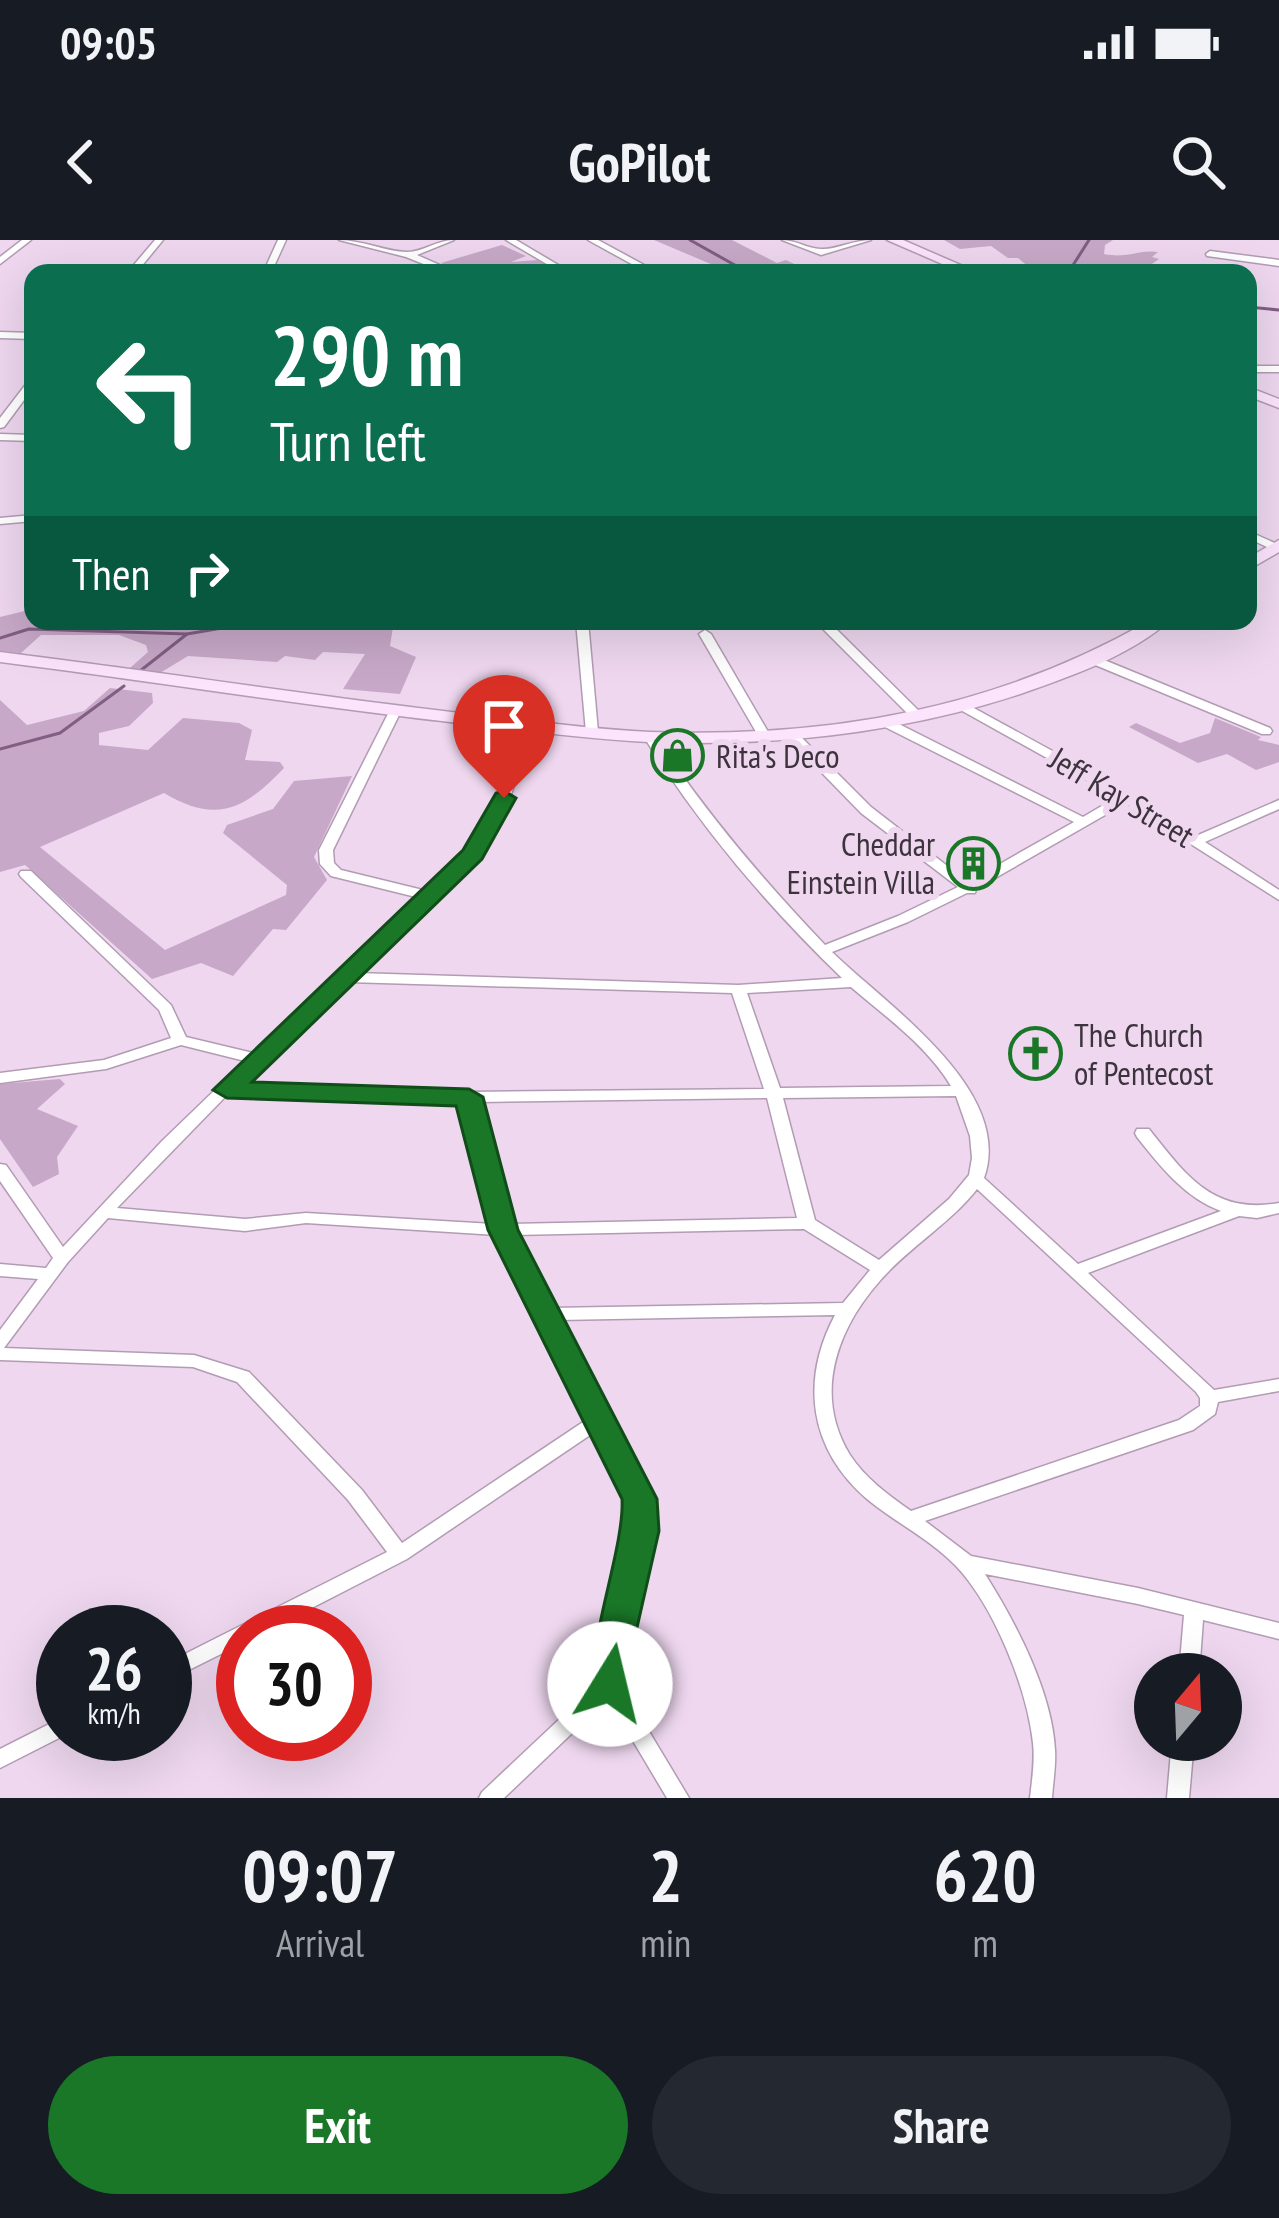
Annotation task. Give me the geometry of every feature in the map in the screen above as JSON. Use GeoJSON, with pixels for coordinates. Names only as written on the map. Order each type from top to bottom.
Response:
{"type":"FeatureCollection","features":[{"type":"Feature","properties":{"kind":"street"},"geometry":{"type":"LineString","coordinates":[[0,261],[27,240]]}},
{"type":"Feature","properties":{"kind":"street"},"geometry":{"type":"LineString","coordinates":[[138,264],[158,240]]}},
{"type":"Feature","properties":{"kind":"street"},"geometry":{"type":"LineString","coordinates":[[343,240],[432,264]]}},
{"type":"Feature","properties":{"kind":"street"},"geometry":{"type":"LineString","coordinates":[[409,255],[451,240]]}},
{"type":"Feature","properties":{"kind":"street"},"geometry":{"type":"LineString","coordinates":[[510,240],[552,264]]}},
{"type":"Feature","properties":{"kind":"street"},"geometry":{"type":"LineString","coordinates":[[592,240],[638,264]]}},
{"type":"Feature","properties":{"kind":"street"},"geometry":{"type":"LineString","coordinates":[[786,240],[821,251],[867,240]]}},
{"type":"Feature","properties":{"kind":"street"},"geometry":{"type":"LineString","coordinates":[[893,240],[951,264]]}},
{"type":"Feature","properties":{"kind":"street"},"geometry":{"type":"LineString","coordinates":[[1210,254],[1279,263]]}},
{"type":"Feature","properties":{"kind":"street"},"geometry":{"type":"LineString","coordinates":[[0,425],[24,393]]}},
{"type":"Feature","properties":{"kind":"street"},"geometry":{"type":"LineString","coordinates":[[583,630],[592,732]]}},
{"type":"Feature","properties":{"kind":"street"},"geometry":{"type":"LineString","coordinates":[[830,630],[916,716]]}},
{"type":"Feature","properties":{"kind":"street"},"geometry":{"type":"LineString","coordinates":[[0,657],[592,732],[765,737],[885,722],[961,705],[1092,659],[1145,630]]}},
{"type":"Feature","properties":{"kind":"street"},"geometry":{"type":"LineString","coordinates":[[705,634],[765,737]]}},
{"type":"Feature","properties":{"kind":"street"},"geometry":{"type":"LineString","coordinates":[[1092,659],[1266,731]]}},
{"type":"Feature","properties":{"kind":"street","name":"Jeff Kay Street"},"geometry":{"type":"LineString","coordinates":[[961,705],[1126,796],[1279,896]]}},
{"type":"Feature","properties":{"kind":"street"},"geometry":{"type":"LineString","coordinates":[[395,710],[326,850],[327,864],[336,873],[430,896]]}},
{"type":"Feature","properties":{"kind":"street"},"geometry":{"type":"LineString","coordinates":[[885,722],[1083,822]]}},
{"type":"Feature","properties":{"kind":"street"},"geometry":{"type":"LineString","coordinates":[[0,1343],[104,1213],[257,1059],[473,854],[494,822],[530,725]]}},
{"type":"Feature","properties":{"kind":"street"},"geometry":{"type":"LineString","coordinates":[[793,735],[866,810],[970,890]]}},
{"type":"Feature","properties":{"kind":"street"},"geometry":{"type":"LineString","coordinates":[[650,737],[683,792],[822,950],[926,1045],[963,1091],[981,1158],[975,1179],[878,1268],[846,1310],[824,1359],[821,1406],[835,1447],[870,1491],[966,1563],[1023,1671],[1045,1743],[1041,1798]]}},
{"type":"Feature","properties":{"kind":"street"},"geometry":{"type":"LineString","coordinates":[[822,950],[898,925],[970,890],[1126,796]]}},
{"type":"Feature","properties":{"kind":"street"},"geometry":{"type":"LineString","coordinates":[[1196,841],[1279,804]]}},
{"type":"Feature","properties":{"kind":"street"},"geometry":{"type":"LineString","coordinates":[[26,874],[166,1008],[181,1040]]}},
{"type":"Feature","properties":{"kind":"street"},"geometry":{"type":"LineString","coordinates":[[342,977],[738,989],[853,982]]}},
{"type":"Feature","properties":{"kind":"street"},"geometry":{"type":"LineString","coordinates":[[738,989],[775,1097],[807,1222]]}},
{"type":"Feature","properties":{"kind":"street"},"geometry":{"type":"LineString","coordinates":[[0,1078],[106,1064],[181,1040],[257,1059]]}},
{"type":"Feature","properties":{"kind":"street"},"geometry":{"type":"LineString","coordinates":[[227,1090],[469,1097],[775,1097],[963,1091]]}},
{"type":"Feature","properties":{"kind":"street"},"geometry":{"type":"LineString","coordinates":[[469,1097],[503,1230],[640,1499],[642,1531],[609,1667],[610,1684],[678,1798]]}},
{"type":"Feature","properties":{"kind":"street"},"geometry":{"type":"LineString","coordinates":[[1143,1133],[1181,1183],[1235,1212]]}},
{"type":"Feature","properties":{"kind":"street"},"geometry":{"type":"LineString","coordinates":[[0,1169],[57,1266]]}},
{"type":"Feature","properties":{"kind":"street"},"geometry":{"type":"LineString","coordinates":[[908,1520],[1186,1425],[1209,1408],[1209,1397],[975,1179]]}},
{"type":"Feature","properties":{"kind":"street"},"geometry":{"type":"LineString","coordinates":[[1076,1271],[1235,1212],[1279,1208]]}},
{"type":"Feature","properties":{"kind":"street"},"geometry":{"type":"LineString","coordinates":[[104,1213],[245,1225],[306,1218],[503,1230],[807,1222],[878,1268]]}},
{"type":"Feature","properties":{"kind":"street"},"geometry":{"type":"LineString","coordinates":[[0,1270],[57,1266]]}},
{"type":"Feature","properties":{"kind":"street"},"geometry":{"type":"LineString","coordinates":[[544,1314],[846,1310]]}},
{"type":"Feature","properties":{"kind":"street"},"geometry":{"type":"LineString","coordinates":[[0,1354],[194,1361],[243,1377],[355,1495],[400,1554]]}},
{"type":"Feature","properties":{"kind":"street"},"geometry":{"type":"LineString","coordinates":[[1209,1397],[1279,1385]]}},
{"type":"Feature","properties":{"kind":"street"},"geometry":{"type":"LineString","coordinates":[[300,1605],[400,1554],[601,1419]]}},
{"type":"Feature","properties":{"kind":"street"},"geometry":{"type":"LineString","coordinates":[[966,1563],[1078,1583],[1279,1631]]}},
{"type":"Feature","properties":{"kind":"street"},"geometry":{"type":"LineString","coordinates":[[1191,1653],[1194,1611]]}},
{"type":"Feature","properties":{"kind":"street"},"geometry":{"type":"LineString","coordinates":[[490,1798],[610,1684]]}},
{"type":"Feature","properties":{"kind":"street"},"geometry":{"type":"LineString","coordinates":[[1,1756],[36,1739]]}},
{"type":"Feature","properties":{"kind":"street"},"geometry":{"type":"LineString","coordinates":[[1178,1798],[1181,1761]]}},
{"type":"Feature","properties":{"kind":"shaded area"},"geometry":{"type":"Polygon","coordinates":[[[654,240],[732,240],[777,263],[794,264],[711,264],[654,240]]]}},
{"type":"Feature","properties":{"kind":"shaded area"},"geometry":{"type":"Polygon","coordinates":[[[944,240],[1113,240],[1105,245],[1104,254],[1158,252],[1152,257],[1159,259],[1152,264],[1025,264],[991,246],[960,249],[944,240]]]}},
{"type":"Feature","properties":{"kind":"shaded area"},"geometry":{"type":"Polygon","coordinates":[[[502,245],[526,256],[511,262],[545,264],[443,264],[502,245]]]}},
{"type":"Feature","properties":{"kind":"shaded area"},"geometry":{"type":"Polygon","coordinates":[[[24,611],[24,630],[393,630],[390,646],[416,657],[400,694],[343,689],[365,654],[323,652],[315,660],[285,656],[277,662],[188,656],[160,673],[130,668],[148,652],[146,645],[119,635],[41,635],[21,653],[0,651],[0,617],[24,611]]]}},
{"type":"Feature","properties":{"kind":"shaded area"},"geometry":{"type":"Polygon","coordinates":[[[110,688],[152,693],[153,703],[129,726],[99,733],[99,745],[148,750],[183,718],[239,723],[252,730],[245,760],[280,762],[284,768],[256,794],[228,808],[199,808],[164,793],[40,847],[165,950],[286,895],[287,885],[223,833],[227,825],[273,809],[294,781],[352,776],[314,857],[327,880],[286,930],[273,929],[233,976],[201,963],[152,979],[25,865],[0,872],[0,700],[27,725],[84,711],[110,688]]]}},
{"type":"Feature","properties":{"kind":"shaded area"},"geometry":{"type":"Polygon","coordinates":[[[1215,718],[1279,745],[1279,762],[1256,770],[1227,754],[1198,763],[1129,727],[1136,723],[1180,743],[1210,733],[1215,718]]]}},
{"type":"Feature","properties":{"kind":"shaded area"},"geometry":{"type":"Polygon","coordinates":[[[60,1079],[65,1084],[37,1109],[78,1126],[57,1157],[59,1174],[33,1187],[0,1139],[0,1084],[60,1079]]]}},
{"type":"Feature","properties":{"kind":"waterway"},"geometry":{"type":"LineString","coordinates":[[690,240],[733,264]]}},
{"type":"Feature","properties":{"kind":"waterway"},"geometry":{"type":"LineString","coordinates":[[1074,264],[1089,240]]}},
{"type":"Feature","properties":{"kind":"waterway"},"geometry":{"type":"LineString","coordinates":[[1257,308],[1279,310]]}},
{"type":"Feature","properties":{"kind":"waterway"},"geometry":{"type":"LineString","coordinates":[[0,638],[26,630]]}},
{"type":"Feature","properties":{"kind":"waterway"},"geometry":{"type":"LineString","coordinates":[[61,630],[187,634]]}},
{"type":"Feature","properties":{"kind":"waterway"},"geometry":{"type":"LineString","coordinates":[[187,634],[211,630]]}},
{"type":"Feature","properties":{"kind":"waterway"},"geometry":{"type":"LineString","coordinates":[[140,671],[187,634]]}},
{"type":"Feature","properties":{"kind":"waterway"},"geometry":{"type":"LineString","coordinates":[[0,749],[60,733],[124,686]]}},
{"type":"Feature","properties":{"kind":"place","name":"Rita's Deco"},"geometry":{"type":"Point","coordinates":[677,756]}},
{"type":"Feature","properties":{"kind":"place","name":"Cheddar Einstein Villa"},"geometry":{"type":"Point","coordinates":[974,863]}},
{"type":"Feature","properties":{"kind":"place","name":"The Church of Pentecost"},"geometry":{"type":"Point","coordinates":[1035,1054]}},
{"type":"Feature","properties":{"kind":"route"},"geometry":{"type":"LineString","coordinates":[[504,798],[473,854],[227,1090],[469,1097],[503,1230],[640,1499],[642,1531],[609,1667],[610,1684]]}}]}
